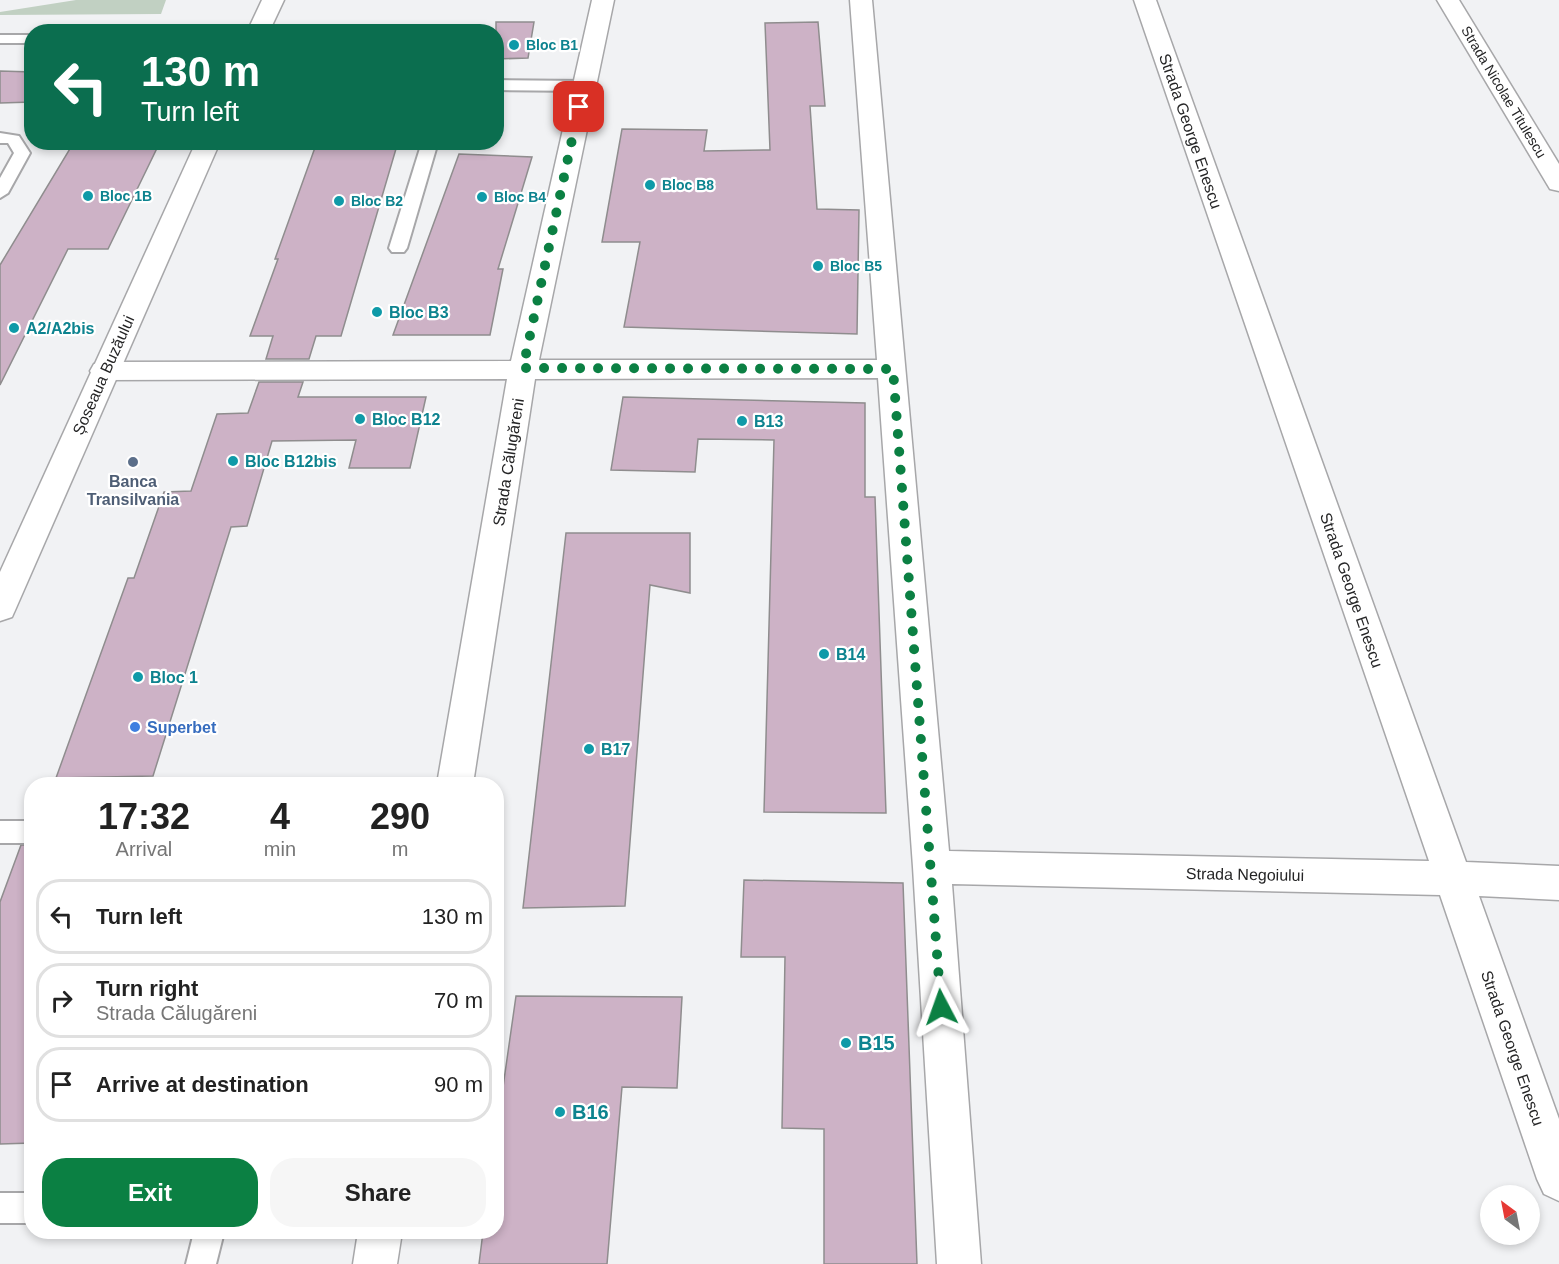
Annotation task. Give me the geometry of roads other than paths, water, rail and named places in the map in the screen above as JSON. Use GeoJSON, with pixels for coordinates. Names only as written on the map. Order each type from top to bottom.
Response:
{"type":"FeatureCollection","features":[{"type":"Feature","properties":{"kind":"street"},"geometry":{"type":"LineString","coordinates":[[262,24],[273,0]]}},
{"type":"Feature","properties":{"kind":"street","name":"Strada Călugăreni"},"geometry":{"type":"LineString","coordinates":[[456,777],[523,368],[603,0]]}},
{"type":"Feature","properties":{"kind":"street"},"geometry":{"type":"LineString","coordinates":[[861,0],[932,867],[959,1264]]}},
{"type":"Feature","properties":{"kind":"street","name":"Strada George Enescu"},"geometry":{"type":"LineString","coordinates":[[1145,0],[1559,1179]]}},
{"type":"Feature","properties":{"kind":"street","name":"Strada Nicolae Titulescu"},"geometry":{"type":"LineString","coordinates":[[1448,0],[1559,184]]}},
{"type":"Feature","properties":{"kind":"street","name":"Șoseaua Buzăului"},"geometry":{"type":"LineString","coordinates":[[0,609],[204,150]]}},
{"type":"Feature","properties":{"kind":"street"},"geometry":{"type":"LineString","coordinates":[[104,371],[523,368],[893,369]]}},
{"type":"Feature","properties":{"kind":"street","name":"Strada Negoiului"},"geometry":{"type":"LineString","coordinates":[[932,867],[1453,878],[1559,883]]}},
{"type":"Feature","properties":{"kind":"street"},"geometry":{"type":"LineString","coordinates":[[375,1264],[379,1239]]}},
{"type":"Feature","properties":{"kind":"lane"},"geometry":{"type":"LineString","coordinates":[[0,39],[24,39]]}},
{"type":"Feature","properties":{"kind":"lane"},"geometry":{"type":"LineString","coordinates":[[504,85],[584,86]]}},
{"type":"Feature","properties":{"kind":"lane"},"geometry":{"type":"LineString","coordinates":[[0,138],[14,139],[22,153],[0,193]]}},
{"type":"Feature","properties":{"kind":"lane"},"geometry":{"type":"LineString","coordinates":[[398,248],[428,150]]}},
{"type":"Feature","properties":{"kind":"lane"},"geometry":{"type":"LineString","coordinates":[[0,831],[24,832]]}},
{"type":"Feature","properties":{"kind":"lane"},"geometry":{"type":"LineString","coordinates":[[0,1208],[24,1208]]}},
{"type":"Feature","properties":{"kind":"lane"},"geometry":{"type":"LineString","coordinates":[[201,1264],[207,1239]]}},
{"type":"Feature","properties":{"kind":"place","name":"Bloc B1"},"geometry":{"type":"Point","coordinates":[514,45]}},
{"type":"Feature","properties":{"kind":"place","name":"Bloc B8"},"geometry":{"type":"Point","coordinates":[650,185]}},
{"type":"Feature","properties":{"kind":"place","name":"Bloc 1B"},"geometry":{"type":"Point","coordinates":[88,196]}},
{"type":"Feature","properties":{"kind":"place","name":"Bloc B4"},"geometry":{"type":"Point","coordinates":[482,197]}},
{"type":"Feature","properties":{"kind":"place","name":"Bloc B2"},"geometry":{"type":"Point","coordinates":[339,201]}},
{"type":"Feature","properties":{"kind":"place","name":"Bloc B5"},"geometry":{"type":"Point","coordinates":[818,266]}},
{"type":"Feature","properties":{"kind":"place","name":"Bloc B3"},"geometry":{"type":"Point","coordinates":[377,312]}},
{"type":"Feature","properties":{"kind":"place","name":"A2/A2bis"},"geometry":{"type":"Point","coordinates":[14,328]}},
{"type":"Feature","properties":{"kind":"place","name":"Bloc B12"},"geometry":{"type":"Point","coordinates":[360,419]}},
{"type":"Feature","properties":{"kind":"place","name":"B13"},"geometry":{"type":"Point","coordinates":[742,421]}},
{"type":"Feature","properties":{"kind":"place","name":"Bloc B12bis"},"geometry":{"type":"Point","coordinates":[233,461]}},
{"type":"Feature","properties":{"kind":"place","name":"Banca Transilvania"},"geometry":{"type":"Point","coordinates":[133,462]}},
{"type":"Feature","properties":{"kind":"place","name":"B14"},"geometry":{"type":"Point","coordinates":[824,654]}},
{"type":"Feature","properties":{"kind":"place","name":"Bloc 1"},"geometry":{"type":"Point","coordinates":[138,677]}},
{"type":"Feature","properties":{"kind":"place","name":"Superbet"},"geometry":{"type":"Point","coordinates":[135,727]}},
{"type":"Feature","properties":{"kind":"place","name":"B17"},"geometry":{"type":"Point","coordinates":[589,749]}},
{"type":"Feature","properties":{"kind":"place","name":"B15"},"geometry":{"type":"Point","coordinates":[846,1043]}},
{"type":"Feature","properties":{"kind":"place","name":"B16"},"geometry":{"type":"Point","coordinates":[560,1112]}}]}
